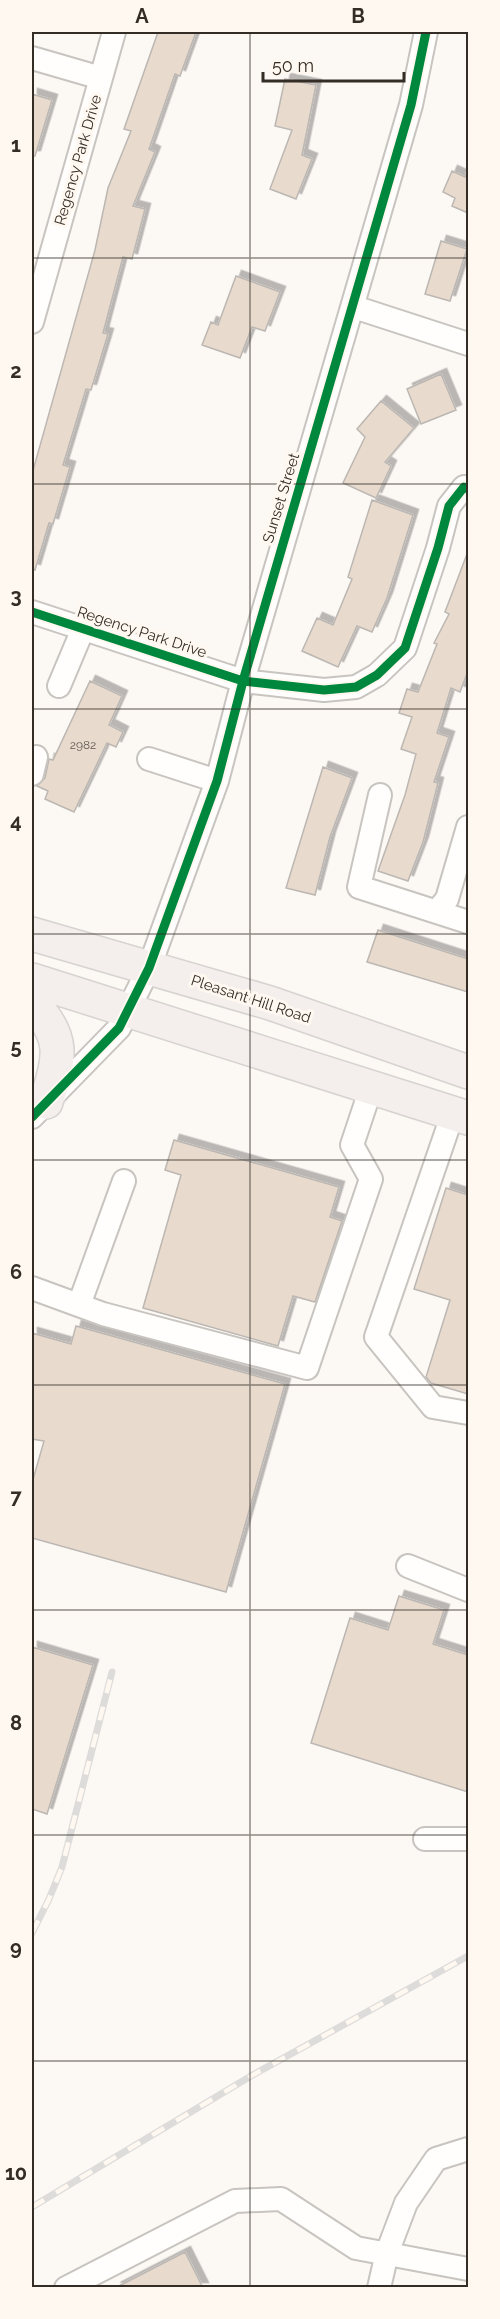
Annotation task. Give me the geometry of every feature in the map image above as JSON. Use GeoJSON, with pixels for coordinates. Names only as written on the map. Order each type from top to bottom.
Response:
{"type":"FeatureCollection","features":[{"type":"Feature","properties":{"kind":"highway"},"geometry":{"type":"LineString","coordinates":[[32,914],[118,947],[149,968]]}},
{"type":"Feature","properties":{"kind":"highway","name":"Pleasant Hill Road"},"geometry":{"type":"LineString","coordinates":[[32,934],[270,1003],[468,1072]]}},
{"type":"Feature","properties":{"kind":"highway"},"geometry":{"type":"LineString","coordinates":[[32,980],[461,1115]]}},
{"type":"Feature","properties":{"kind":"highway"},"geometry":{"type":"LineString","coordinates":[[32,1003],[44,1015],[57,1038],[56,1068],[39,1109]]}},
{"type":"Feature","properties":{"kind":"street","name":"Regency Park Drive"},"geometry":{"type":"LineString","coordinates":[[32,322],[114,32]]}},
{"type":"Feature","properties":{"kind":"street","name":"Sunset Street"},"geometry":{"type":"LineString","coordinates":[[39,1109],[119,1028],[149,968],[217,781],[243,681],[354,307],[411,105],[426,32]]}},
{"type":"Feature","properties":{"kind":"street"},"geometry":{"type":"LineString","coordinates":[[32,58],[101,78]]}},
{"type":"Feature","properties":{"kind":"street"},"geometry":{"type":"LineString","coordinates":[[354,307],[468,344]]}},
{"type":"Feature","properties":{"kind":"street","name":"Regency Park Drive"},"geometry":{"type":"LineString","coordinates":[[32,612],[243,681],[324,690],[356,687],[376,675],[405,648],[438,548],[449,506],[464,487],[468,489]]}},
{"type":"Feature","properties":{"kind":"street"},"geometry":{"type":"LineString","coordinates":[[59,686],[82,629]]}},
{"type":"Feature","properties":{"kind":"street"},"geometry":{"type":"LineString","coordinates":[[149,759],[217,781]]}},
{"type":"Feature","properties":{"kind":"street"},"geometry":{"type":"LineString","coordinates":[[380,795],[359,887],[438,910],[468,922]]}},
{"type":"Feature","properties":{"kind":"street"},"geometry":{"type":"LineString","coordinates":[[438,910],[447,899],[468,827]]}},
{"type":"Feature","properties":{"kind":"street"},"geometry":{"type":"LineString","coordinates":[[32,1288],[79,1305],[307,1368],[371,1179],[352,1145],[370,1088]]}},
{"type":"Feature","properties":{"kind":"street"},"geometry":{"type":"LineString","coordinates":[[461,1115],[376,1337],[433,1407],[468,1413]]}},
{"type":"Feature","properties":{"kind":"street"},"geometry":{"type":"LineString","coordinates":[[79,1305],[124,1181]]}},
{"type":"Feature","properties":{"kind":"street"},"geometry":{"type":"LineString","coordinates":[[408,1566],[468,1590]]}},
{"type":"Feature","properties":{"kind":"street"},"geometry":{"type":"LineString","coordinates":[[425,1839],[468,1839]]}},
{"type":"Feature","properties":{"kind":"street"},"geometry":{"type":"LineString","coordinates":[[379,2288],[387,2253],[406,2203],[436,2159],[468,2149]]}},
{"type":"Feature","properties":{"kind":"street"},"geometry":{"type":"LineString","coordinates":[[66,2288],[235,2201],[280,2199],[356,2248],[468,2269]]}},
{"type":"Feature","properties":{"kind":"building"},"geometry":{"type":"Polygon","coordinates":[[[158,32],[196,32],[180,76],[175,74],[149,149],[155,152],[133,206],[145,209],[132,259],[123,257],[103,333],[108,334],[91,390],[86,389],[63,465],[70,467],[53,524],[49,523],[35,570],[32,569],[32,474],[95,250],[108,188],[131,131],[124,129],[158,32]]]}},
{"type":"Feature","properties":{"kind":"building"},"geometry":{"type":"Polygon","coordinates":[[[285,79],[316,85],[302,155],[312,159],[296,199],[270,189],[292,130],[275,126],[285,79]]]}},
{"type":"Feature","properties":{"kind":"building"},"geometry":{"type":"Polygon","coordinates":[[[32,94],[52,100],[35,156],[32,156],[32,94]]]}},
{"type":"Feature","properties":{"kind":"building"},"geometry":{"type":"Polygon","coordinates":[[[468,169],[468,213],[452,206],[455,198],[443,192],[452,171],[465,177],[468,169]]]}},
{"type":"Feature","properties":{"kind":"building"},"geometry":{"type":"Polygon","coordinates":[[[441,241],[467,249],[450,301],[425,294],[441,241]]]}},
{"type":"Feature","properties":{"kind":"building"},"geometry":{"type":"Polygon","coordinates":[[[236,276],[280,292],[265,331],[252,327],[240,358],[202,345],[211,322],[218,325],[236,276]]]}},
{"type":"Feature","properties":{"kind":"building"},"geometry":{"type":"Polygon","coordinates":[[[441,374],[456,410],[421,424],[407,389],[441,374]]]}},
{"type":"Feature","properties":{"kind":"building"},"geometry":{"type":"Polygon","coordinates":[[[381,401],[414,428],[385,462],[391,466],[376,498],[343,483],[365,437],[357,429],[381,401]]]}},
{"type":"Feature","properties":{"kind":"building"},"geometry":{"type":"Polygon","coordinates":[[[372,500],[413,515],[387,598],[372,632],[357,626],[338,667],[302,651],[317,618],[333,625],[352,579],[348,577],[372,500]]]}},
{"type":"Feature","properties":{"kind":"building"},"geometry":{"type":"Polygon","coordinates":[[[467,554],[468,671],[460,692],[451,688],[437,733],[449,737],[434,782],[438,783],[423,842],[408,881],[378,871],[405,795],[416,754],[401,749],[412,717],[399,713],[407,689],[418,692],[437,644],[434,643],[449,614],[445,612],[467,554]]]}},
{"type":"Feature","properties":{"kind":"building"},"geometry":{"type":"Polygon","coordinates":[[[90,681],[122,696],[109,725],[123,732],[116,747],[107,743],[74,812],[45,799],[48,791],[37,786],[45,778],[49,759],[53,760],[90,681]]]}},
{"type":"Feature","properties":{"kind":"building"},"geometry":{"type":"Polygon","coordinates":[[[323,767],[352,778],[330,837],[315,895],[286,888],[323,767]]]}},
{"type":"Feature","properties":{"kind":"building"},"geometry":{"type":"Polygon","coordinates":[[[378,930],[468,959],[468,992],[367,962],[378,930]]]}},
{"type":"Feature","properties":{"kind":"building"},"geometry":{"type":"Polygon","coordinates":[[[174,1140],[339,1187],[330,1217],[342,1221],[315,1302],[293,1296],[278,1346],[143,1308],[181,1175],[165,1170],[174,1140]]]}},
{"type":"Feature","properties":{"kind":"building"},"geometry":{"type":"Polygon","coordinates":[[[446,1188],[468,1195],[468,1394],[431,1383],[426,1377],[450,1300],[414,1289],[446,1188]]]}},
{"type":"Feature","properties":{"kind":"building"},"geometry":{"type":"Polygon","coordinates":[[[76,1326],[285,1384],[226,1592],[32,1538],[32,1483],[44,1441],[32,1439],[32,1333],[71,1344],[76,1326]]]}},
{"type":"Feature","properties":{"kind":"building"},"geometry":{"type":"Polygon","coordinates":[[[399,1596],[444,1610],[433,1644],[468,1655],[468,1792],[311,1743],[350,1618],[388,1630],[399,1596]]]}},
{"type":"Feature","properties":{"kind":"building"},"geometry":{"type":"Polygon","coordinates":[[[32,1647],[93,1665],[47,1814],[32,1809],[32,1647]]]}},
{"type":"Feature","properties":{"kind":"building"},"geometry":{"type":"Polygon","coordinates":[[[185,2252],[203,2288],[115,2288],[185,2252]]]}},
{"type":"Feature","properties":{"kind":"railway"},"geometry":{"type":"LineString","coordinates":[[32,1933],[62,1867],[112,1672]]}},
{"type":"Feature","properties":{"kind":"railway"},"geometry":{"type":"LineString","coordinates":[[32,2207],[251,2076],[468,1956]]}},
{"type":"Feature","properties":{"kind":"cycle path"},"geometry":{"type":"LineString","coordinates":[[32,1117],[119,1028],[149,968],[217,781],[243,681],[411,105],[426,32]]}},
{"type":"Feature","properties":{"kind":"cycle path"},"geometry":{"type":"LineString","coordinates":[[32,612],[243,681],[324,690],[356,687],[377,675],[405,648],[438,548],[449,506],[464,487],[468,489]]}}]}
